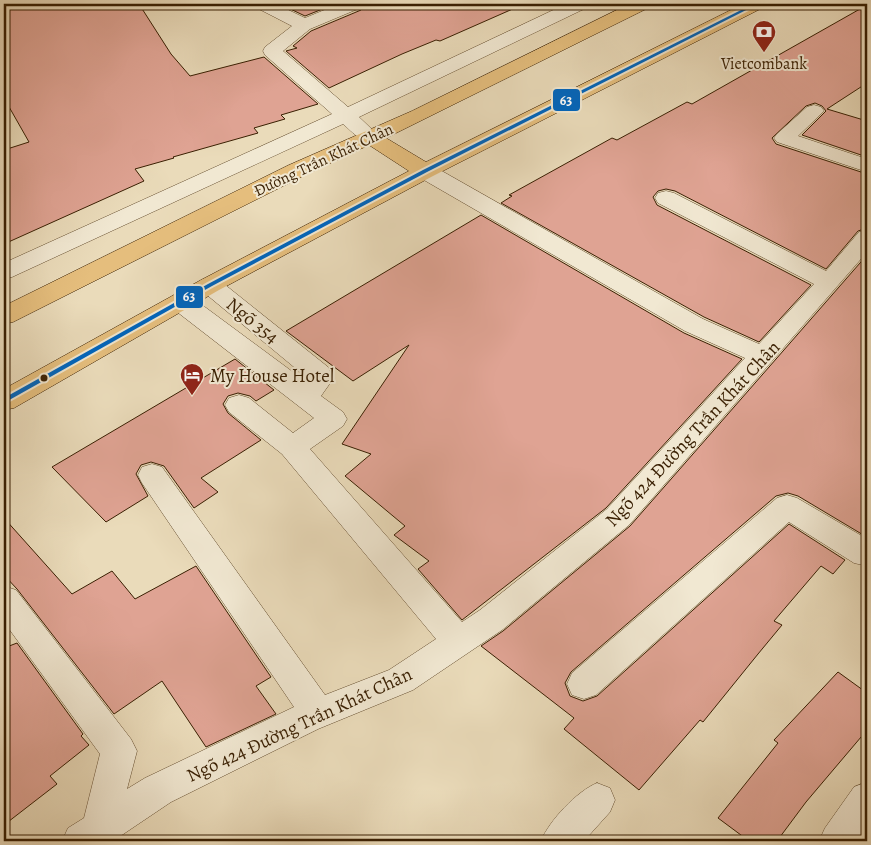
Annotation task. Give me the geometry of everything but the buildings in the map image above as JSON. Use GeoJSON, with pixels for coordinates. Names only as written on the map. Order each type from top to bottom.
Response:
{"type":"FeatureCollection","features":[{"type":"Feature","properties":{"kind":"main road","name":"Đường Trần Khát Chân"},"geometry":{"type":"LineString","coordinates":[[4,316],[297,170],[419,114],[642,4]]}},
{"type":"Feature","properties":{"kind":"main road"},"geometry":{"type":"LineString","coordinates":[[4,401],[210,286],[426,171],[756,4]]}},
{"type":"Feature","properties":{"kind":"main road"},"geometry":{"type":"LineString","coordinates":[[369,136],[426,171]]}},
{"type":"Feature","properties":{"kind":"street"},"geometry":{"type":"LineString","coordinates":[[263,4],[304,25]]}},
{"type":"Feature","properties":{"kind":"street"},"geometry":{"type":"LineString","coordinates":[[354,4],[304,25],[272,51],[369,136]]}},
{"type":"Feature","properties":{"kind":"street","name":"Đường Trần Khát Chân"},"geometry":{"type":"LineString","coordinates":[[4,272],[344,116],[580,4]]}},
{"type":"Feature","properties":{"kind":"street"},"geometry":{"type":"LineString","coordinates":[[814,111],[784,138],[867,166]]}},
{"type":"Feature","properties":{"kind":"street"},"geometry":{"type":"LineString","coordinates":[[426,171],[694,325],[763,356]]}},
{"type":"Feature","properties":{"kind":"street"},"geometry":{"type":"LineString","coordinates":[[666,198],[829,282]]}},
{"type":"Feature","properties":{"kind":"street","name":"Ngõ 424 Đường Trần Khát Chân"},"geometry":{"type":"LineString","coordinates":[[90,835],[158,790],[318,713],[401,680],[491,620],[618,518],[867,237]]}},
{"type":"Feature","properties":{"kind":"street","name":"Ngõ 354"},"geometry":{"type":"LineString","coordinates":[[210,286],[319,373],[320,379],[314,388],[303,395]]}},
{"type":"Feature","properties":{"kind":"street"},"geometry":{"type":"LineString","coordinates":[[181,302],[333,419],[292,447]]}},
{"type":"Feature","properties":{"kind":"street"},"geometry":{"type":"LineString","coordinates":[[238,404],[292,447],[459,642]]}},
{"type":"Feature","properties":{"kind":"street"},"geometry":{"type":"LineString","coordinates":[[152,475],[318,713]]}},
{"type":"Feature","properties":{"kind":"street"},"geometry":{"type":"LineString","coordinates":[[584,684],[787,506],[866,553]]}},
{"type":"Feature","properties":{"kind":"street"},"geometry":{"type":"LineString","coordinates":[[6,599],[119,751],[90,835]]}},
{"type":"Feature","properties":{"kind":"street"},"geometry":{"type":"LineString","coordinates":[[838,841],[867,799]]}},
{"type":"Feature","properties":{"kind":"street"},"geometry":{"type":"LineString","coordinates":[[560,841],[597,800]]}},
{"type":"Feature","properties":{"kind":"transit line","name":"63"},"geometry":{"type":"LineString","coordinates":[[4,401],[210,285],[425,171],[756,4]]}},
{"type":"Feature","properties":{"kind":"place","name":"Vietcombank"},"geometry":{"type":"Point","coordinates":[764,53]}},
{"type":"Feature","properties":{"kind":"place","name":"My House Hotel"},"geometry":{"type":"Point","coordinates":[192,396]}}]}
